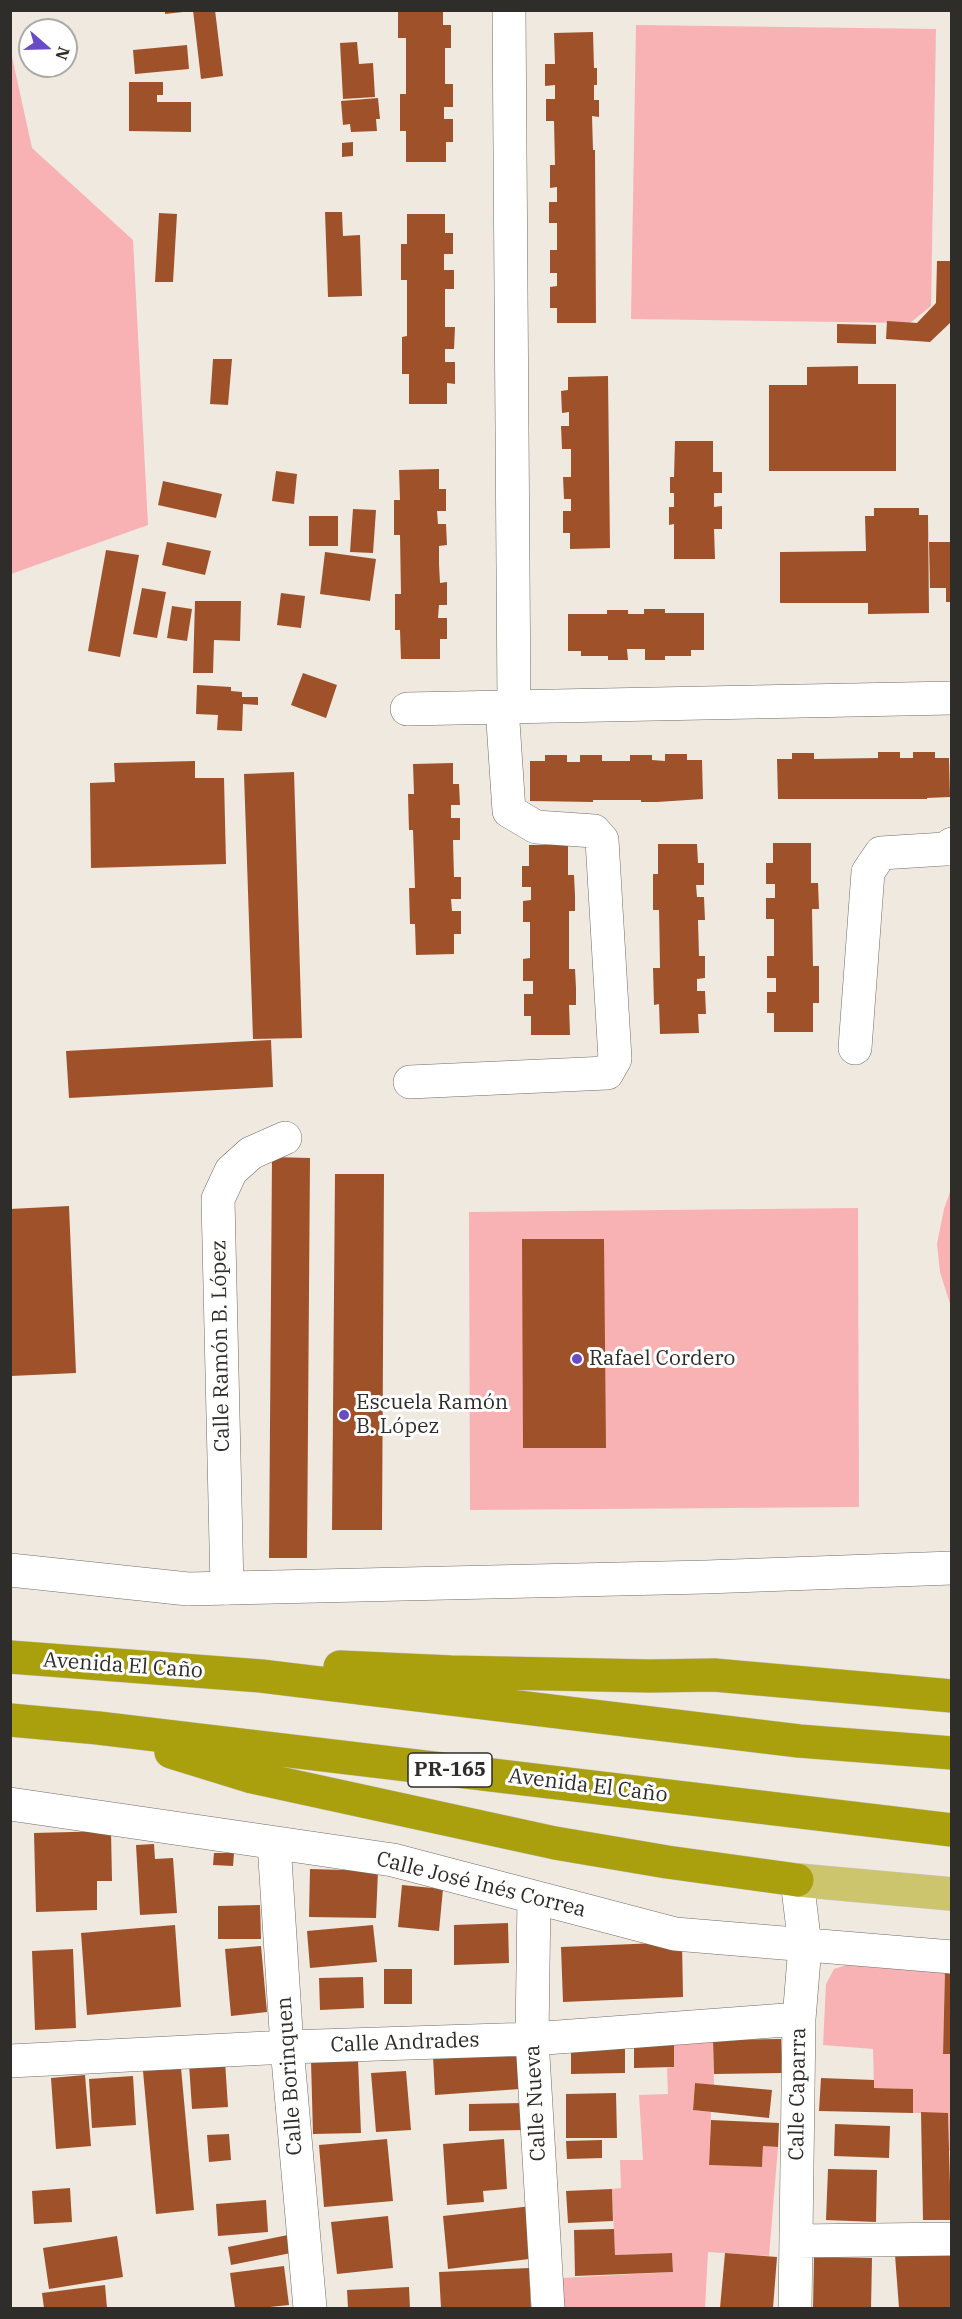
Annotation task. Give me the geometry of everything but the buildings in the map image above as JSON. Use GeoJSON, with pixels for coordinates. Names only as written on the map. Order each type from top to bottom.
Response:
{"type":"FeatureCollection","features":[{"type":"Feature","properties":{"kind":"highway","name":"Avenida El Caño"},"geometry":{"type":"LineString","coordinates":[[10,1657],[261,1676],[799,1741],[951,1753]]}},
{"type":"Feature","properties":{"kind":"highway"},"geometry":{"type":"LineString","coordinates":[[261,1676],[347,1666],[463,1672],[714,1675],[951,1696]]}},
{"type":"Feature","properties":{"kind":"highway","name":"Avenida El Caño"},"geometry":{"type":"LineString","coordinates":[[10,1720],[98,1728],[951,1830]]}},
{"type":"Feature","properties":{"kind":"highway"},"geometry":{"type":"LineString","coordinates":[[98,1728],[252,1777],[555,1842],[667,1862],[797,1880]]}},
{"type":"Feature","properties":{"kind":"main road"},"geometry":{"type":"LineString","coordinates":[[797,1880],[951,1894]]}},
{"type":"Feature","properties":{"kind":"street"},"geometry":{"type":"LineString","coordinates":[[410,1082],[607,1073],[615,1059],[602,840],[594,831],[536,827],[509,811],[509,10]]}},
{"type":"Feature","properties":{"kind":"street"},"geometry":{"type":"LineString","coordinates":[[407,709],[951,698]]}},
{"type":"Feature","properties":{"kind":"street"},"geometry":{"type":"LineString","coordinates":[[855,1048],[868,872],[881,853],[945,849],[951,844]]}},
{"type":"Feature","properties":{"kind":"street","name":"Calle Ramón B. López"},"geometry":{"type":"LineString","coordinates":[[227,1588],[218,1199],[231,1171],[251,1153],[285,1138]]}},
{"type":"Feature","properties":{"kind":"street"},"geometry":{"type":"LineString","coordinates":[[10,1570],[188,1589],[706,1577],[951,1568]]}},
{"type":"Feature","properties":{"kind":"street","name":"Calle José Inés Correa"},"geometry":{"type":"LineString","coordinates":[[10,1804],[393,1860],[675,1934],[951,1957]]}},
{"type":"Feature","properties":{"kind":"street","name":"Calle Borinquen"},"geometry":{"type":"LineString","coordinates":[[274,1843],[287,2047],[310,2308]]}},
{"type":"Feature","properties":{"kind":"street","name":"Calle Caparra"},"geometry":{"type":"LineString","coordinates":[[795,2308],[799,2019],[806,1946],[797,1880]]}},
{"type":"Feature","properties":{"kind":"street","name":"Calle Nueva"},"geometry":{"type":"LineString","coordinates":[[534,1897],[532,2039],[548,2308]]}},
{"type":"Feature","properties":{"kind":"street","name":"Calle Andrades"},"geometry":{"type":"LineString","coordinates":[[10,2061],[287,2047],[532,2039],[799,2019]]}},
{"type":"Feature","properties":{"kind":"street"},"geometry":{"type":"LineString","coordinates":[[797,2241],[951,2239]]}},
{"type":"Feature","properties":{"kind":"shaded area"},"geometry":{"type":"Polygon","coordinates":[[[636,25],[936,29],[931,306],[910,323],[631,319],[636,25]]]}},
{"type":"Feature","properties":{"kind":"shaded area"},"geometry":{"type":"Polygon","coordinates":[[[11,52],[32,148],[133,240],[148,525],[11,574],[11,52]]]}},
{"type":"Feature","properties":{"kind":"shaded area"},"geometry":{"type":"Polygon","coordinates":[[[951,1189],[951,1307],[940,1272],[937,1244],[944,1209],[951,1189]]]}},
{"type":"Feature","properties":{"kind":"shaded area"},"geometry":{"type":"Polygon","coordinates":[[[858,1208],[859,1507],[470,1510],[469,1212],[858,1208]]]}},
{"type":"Feature","properties":{"kind":"shaded area"},"geometry":{"type":"Polygon","coordinates":[[[846,1965],[945,1970],[943,2053],[951,2054],[951,2151],[949,2151],[948,2113],[913,2113],[913,2089],[874,2088],[873,2049],[823,2045],[826,1984],[834,1969],[846,1965]]]}},
{"type":"Feature","properties":{"kind":"shaded area"},"geometry":{"type":"Polygon","coordinates":[[[713,2040],[714,2085],[695,2083],[693,2110],[711,2112],[709,2165],[762,2167],[763,2146],[778,2147],[769,2256],[708,2252],[705,2308],[564,2308],[562,2278],[673,2272],[672,2253],[615,2255],[612,2189],[621,2188],[620,2160],[643,2160],[639,2095],[668,2094],[667,2068],[674,2067],[674,2041],[713,2040]]]}},
{"type":"Feature","properties":{"kind":"place","name":"Rafael Cordero"},"geometry":{"type":"Point","coordinates":[577,1359]}},
{"type":"Feature","properties":{"kind":"place","name":"Escuela Ramón B. López"},"geometry":{"type":"Point","coordinates":[344,1415]}}]}
